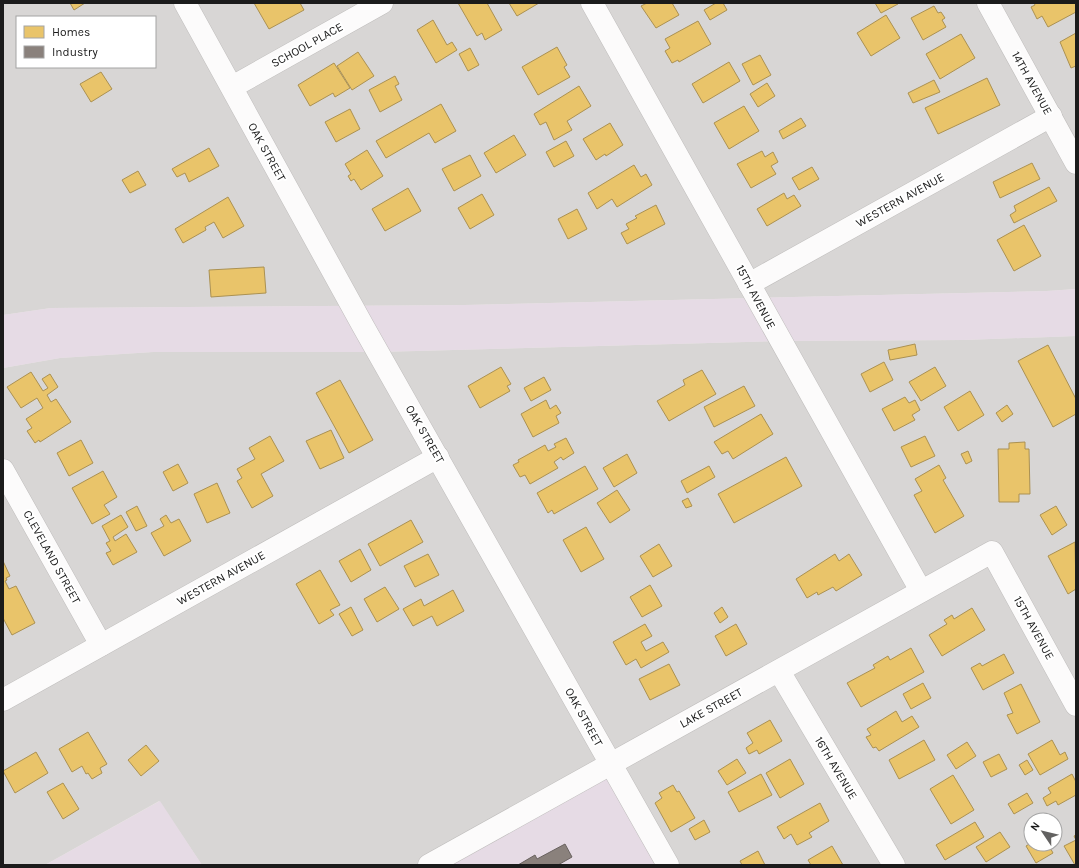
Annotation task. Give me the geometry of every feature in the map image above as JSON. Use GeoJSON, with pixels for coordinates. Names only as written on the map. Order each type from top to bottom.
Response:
{"type":"FeatureCollection","features":[{"type":"Feature","properties":{"kind":"street","name":"OAK STREET"},"geometry":{"type":"LineString","coordinates":[[185,3],[363,326],[668,865]]}},
{"type":"Feature","properties":{"kind":"street","name":"SCHOOL PLACE"},"geometry":{"type":"LineString","coordinates":[[232,87],[382,3]]}},
{"type":"Feature","properties":{"kind":"street","name":"15TH AVENUE"},"geometry":{"type":"LineString","coordinates":[[592,3],[921,591]]}},
{"type":"Feature","properties":{"kind":"street","name":"14TH AVENUE"},"geometry":{"type":"LineString","coordinates":[[988,3],[1076,163]]}},
{"type":"Feature","properties":{"kind":"street","name":"WESTERN AVENUE"},"geometry":{"type":"LineString","coordinates":[[749,284],[1051,116]]}},
{"type":"Feature","properties":{"kind":"street","name":"WESTERN AVENUE"},"geometry":{"type":"LineString","coordinates":[[3,700],[438,457]]}},
{"type":"Feature","properties":{"kind":"street","name":"CLEVELAND STREET"},"geometry":{"type":"LineString","coordinates":[[3,470],[101,645]]}},
{"type":"Feature","properties":{"kind":"street","name":"15TH AVENUE"},"geometry":{"type":"LineString","coordinates":[[992,552],[1076,705]]}},
{"type":"Feature","properties":{"kind":"street","name":"LAKE STREET"},"geometry":{"type":"LineString","coordinates":[[429,865],[992,552]]}},
{"type":"Feature","properties":{"kind":"street","name":"16TH AVENUE"},"geometry":{"type":"LineString","coordinates":[[779,670],[894,865]]}},
{"type":"Feature","properties":{"kind":"shaded area"},"geometry":{"type":"Polygon","coordinates":[[[3,3],[1076,3],[1076,289],[1047,291],[465,305],[51,308],[3,315],[3,3]]]}},
{"type":"Feature","properties":{"kind":"shaded area"},"geometry":{"type":"Polygon","coordinates":[[[1076,289],[1076,336],[964,340],[779,341],[378,352],[153,352],[60,358],[3,368],[3,315],[51,308],[465,305],[1047,291],[1076,289]]]}},
{"type":"Feature","properties":{"kind":"shaded area"},"geometry":{"type":"Polygon","coordinates":[[[1076,336],[1076,865],[202,865],[159,801],[45,865],[3,865],[3,368],[60,358],[153,352],[378,352],[779,341],[964,340],[1076,336]]]}},
{"type":"Feature","properties":{"kind":"shaded area"},"geometry":{"type":"Polygon","coordinates":[[[610,764],[668,865],[429,865],[610,764]]]}},
{"type":"Feature","properties":{"kind":"shaded area"},"geometry":{"type":"Polygon","coordinates":[[[160,801],[202,865],[45,865],[160,801]]]}},
{"type":"Feature","properties":{"kind":"building: Homes"},"geometry":{"type":"Polygon","coordinates":[[[70,3],[85,3],[74,10],[70,3]]]}},
{"type":"Feature","properties":{"kind":"building: Homes"},"geometry":{"type":"Polygon","coordinates":[[[254,3],[300,3],[304,10],[269,29],[254,3]]]}},
{"type":"Feature","properties":{"kind":"building: Homes"},"geometry":{"type":"Polygon","coordinates":[[[458,3],[487,3],[502,30],[485,40],[482,33],[477,36],[458,3]]]}},
{"type":"Feature","properties":{"kind":"building: Homes"},"geometry":{"type":"Polygon","coordinates":[[[509,3],[539,3],[517,16],[509,3]]]}},
{"type":"Feature","properties":{"kind":"building: Homes"},"geometry":{"type":"Polygon","coordinates":[[[647,3],[672,3],[679,15],[656,28],[641,6],[647,3]]]}},
{"type":"Feature","properties":{"kind":"building: Homes"},"geometry":{"type":"Polygon","coordinates":[[[716,3],[723,3],[727,10],[710,20],[704,10],[716,3]]]}},
{"type":"Feature","properties":{"kind":"building: Homes"},"geometry":{"type":"Polygon","coordinates":[[[875,3],[897,3],[898,4],[881,13],[875,3]]]}},
{"type":"Feature","properties":{"kind":"building: Homes"},"geometry":{"type":"Polygon","coordinates":[[[1034,3],[1076,3],[1076,12],[1048,27],[1042,16],[1037,19],[1031,7],[1035,5],[1034,3]]]}},
{"type":"Feature","properties":{"kind":"building: Homes"},"geometry":{"type":"Polygon","coordinates":[[[934,6],[938,13],[941,12],[945,18],[942,20],[946,27],[923,40],[911,18],[934,6]]]}},
{"type":"Feature","properties":{"kind":"building: Homes"},"geometry":{"type":"Polygon","coordinates":[[[886,15],[900,38],[871,56],[857,33],[886,15]]]}},
{"type":"Feature","properties":{"kind":"building: Homes"},"geometry":{"type":"Polygon","coordinates":[[[433,20],[447,45],[452,42],[457,50],[436,63],[417,30],[433,20]]]}},
{"type":"Feature","properties":{"kind":"building: Homes"},"geometry":{"type":"Polygon","coordinates":[[[698,21],[711,44],[679,62],[678,60],[672,63],[665,51],[670,48],[665,39],[698,21]]]}},
{"type":"Feature","properties":{"kind":"building: Homes"},"geometry":{"type":"Polygon","coordinates":[[[1076,33],[1076,66],[1071,68],[1060,42],[1076,33]]]}},
{"type":"Feature","properties":{"kind":"building: Homes"},"geometry":{"type":"Polygon","coordinates":[[[961,34],[975,58],[940,79],[926,54],[961,34]]]}},
{"type":"Feature","properties":{"kind":"building: Homes"},"geometry":{"type":"Polygon","coordinates":[[[557,47],[567,65],[564,67],[570,77],[538,95],[522,67],[557,47]]]}},
{"type":"Feature","properties":{"kind":"building: Homes"},"geometry":{"type":"Polygon","coordinates":[[[470,48],[479,65],[468,71],[459,54],[470,48]]]}},
{"type":"Feature","properties":{"kind":"building: Homes"},"geometry":{"type":"Polygon","coordinates":[[[358,52],[374,76],[352,90],[337,66],[358,52]]]}},
{"type":"Feature","properties":{"kind":"building: Homes"},"geometry":{"type":"Polygon","coordinates":[[[760,55],[771,75],[753,85],[742,64],[760,55]]]}},
{"type":"Feature","properties":{"kind":"building: Homes"},"geometry":{"type":"Polygon","coordinates":[[[729,62],[740,81],[703,103],[692,84],[729,62]]]}},
{"type":"Feature","properties":{"kind":"building: Homes"},"geometry":{"type":"Polygon","coordinates":[[[334,63],[350,88],[335,97],[333,93],[310,106],[298,85],[334,63]]]}},
{"type":"Feature","properties":{"kind":"building: Homes"},"geometry":{"type":"Polygon","coordinates":[[[101,72],[112,89],[91,102],[80,84],[101,72]]]}},
{"type":"Feature","properties":{"kind":"building: Homes"},"geometry":{"type":"Polygon","coordinates":[[[395,76],[399,84],[395,86],[402,100],[380,112],[369,90],[395,76]]]}},
{"type":"Feature","properties":{"kind":"building: Homes"},"geometry":{"type":"Polygon","coordinates":[[[987,78],[1000,105],[938,134],[925,108],[987,78]]]}},
{"type":"Feature","properties":{"kind":"building: Homes"},"geometry":{"type":"Polygon","coordinates":[[[934,80],[940,92],[913,103],[908,93],[934,80]]]}},
{"type":"Feature","properties":{"kind":"building: Homes"},"geometry":{"type":"Polygon","coordinates":[[[767,83],[775,96],[758,107],[750,94],[767,83]]]}},
{"type":"Feature","properties":{"kind":"building: Homes"},"geometry":{"type":"Polygon","coordinates":[[[579,86],[591,106],[567,121],[572,130],[554,140],[546,122],[540,125],[534,114],[579,86]]]}},
{"type":"Feature","properties":{"kind":"building: Homes"},"geometry":{"type":"Polygon","coordinates":[[[441,104],[456,131],[435,143],[429,133],[386,158],[376,141],[441,104]]]}},
{"type":"Feature","properties":{"kind":"building: Homes"},"geometry":{"type":"Polygon","coordinates":[[[744,106],[759,131],[729,149],[714,123],[744,106]]]}},
{"type":"Feature","properties":{"kind":"building: Homes"},"geometry":{"type":"Polygon","coordinates":[[[350,109],[360,129],[336,142],[325,122],[350,109]]]}},
{"type":"Feature","properties":{"kind":"building: Homes"},"geometry":{"type":"Polygon","coordinates":[[[801,118],[806,126],[783,139],[779,131],[801,118]]]}},
{"type":"Feature","properties":{"kind":"building: Homes"},"geometry":{"type":"Polygon","coordinates":[[[610,123],[623,145],[606,156],[605,154],[596,160],[583,139],[610,123]]]}},
{"type":"Feature","properties":{"kind":"building: Homes"},"geometry":{"type":"Polygon","coordinates":[[[514,135],[526,155],[496,173],[484,153],[514,135]]]}},
{"type":"Feature","properties":{"kind":"building: Homes"},"geometry":{"type":"Polygon","coordinates":[[[566,141],[574,156],[554,167],[546,152],[566,141]]]}},
{"type":"Feature","properties":{"kind":"building: Homes"},"geometry":{"type":"Polygon","coordinates":[[[209,148],[219,166],[189,182],[185,173],[177,177],[172,169],[209,148]]]}},
{"type":"Feature","properties":{"kind":"building: Homes"},"geometry":{"type":"Polygon","coordinates":[[[367,150],[383,176],[361,190],[354,179],[351,181],[348,176],[351,174],[345,164],[367,150]]]}},
{"type":"Feature","properties":{"kind":"building: Homes"},"geometry":{"type":"Polygon","coordinates":[[[762,151],[765,157],[773,152],[778,162],[771,166],[776,174],[751,188],[737,164],[762,151]]]}},
{"type":"Feature","properties":{"kind":"building: Homes"},"geometry":{"type":"Polygon","coordinates":[[[470,155],[481,176],[454,191],[442,169],[470,155]]]}},
{"type":"Feature","properties":{"kind":"building: Homes"},"geometry":{"type":"Polygon","coordinates":[[[1032,163],[1040,179],[1000,198],[993,182],[1032,163]]]}},
{"type":"Feature","properties":{"kind":"building: Homes"},"geometry":{"type":"Polygon","coordinates":[[[634,165],[641,177],[646,174],[652,185],[617,207],[612,199],[597,209],[588,193],[634,165]]]}},
{"type":"Feature","properties":{"kind":"building: Homes"},"geometry":{"type":"Polygon","coordinates":[[[812,167],[819,179],[799,190],[792,178],[812,167]]]}},
{"type":"Feature","properties":{"kind":"building: Homes"},"geometry":{"type":"Polygon","coordinates":[[[138,171],[146,185],[130,193],[122,180],[138,171]]]}},
{"type":"Feature","properties":{"kind":"building: Homes"},"geometry":{"type":"Polygon","coordinates":[[[1049,187],[1057,201],[1014,223],[1010,215],[1016,211],[1014,206],[1049,187]]]}},
{"type":"Feature","properties":{"kind":"building: Homes"},"geometry":{"type":"Polygon","coordinates":[[[408,188],[421,211],[385,231],[372,209],[408,188]]]}},
{"type":"Feature","properties":{"kind":"building: Homes"},"geometry":{"type":"Polygon","coordinates":[[[784,193],[787,199],[794,195],[801,206],[767,226],[757,209],[784,193]]]}},
{"type":"Feature","properties":{"kind":"building: Homes"},"geometry":{"type":"Polygon","coordinates":[[[482,194],[494,215],[470,229],[458,208],[482,194]]]}},
{"type":"Feature","properties":{"kind":"building: Homes"},"geometry":{"type":"Polygon","coordinates":[[[228,197],[244,226],[223,238],[214,222],[205,227],[206,230],[183,243],[175,229],[228,197]]]}},
{"type":"Feature","properties":{"kind":"building: Homes"},"geometry":{"type":"Polygon","coordinates":[[[656,205],[665,224],[627,244],[621,233],[629,229],[626,224],[637,218],[635,216],[656,205]]]}},
{"type":"Feature","properties":{"kind":"building: Homes"},"geometry":{"type":"Polygon","coordinates":[[[577,209],[587,229],[568,239],[558,219],[577,209]]]}},
{"type":"Feature","properties":{"kind":"building: Homes"},"geometry":{"type":"Polygon","coordinates":[[[1024,225],[1041,256],[1014,271],[997,240],[1024,225]]]}},
{"type":"Feature","properties":{"kind":"building: Homes"},"geometry":{"type":"Polygon","coordinates":[[[264,267],[266,293],[211,297],[209,270],[264,267]]]}},
{"type":"Feature","properties":{"kind":"building: Homes"},"geometry":{"type":"Polygon","coordinates":[[[915,344],[917,355],[890,360],[888,350],[915,344]]]}},
{"type":"Feature","properties":{"kind":"building: Homes"},"geometry":{"type":"Polygon","coordinates":[[[1048,345],[1076,399],[1076,414],[1053,427],[1018,361],[1048,345]]]}},
{"type":"Feature","properties":{"kind":"building: Homes"},"geometry":{"type":"Polygon","coordinates":[[[884,362],[893,380],[870,392],[861,374],[884,362]]]}},
{"type":"Feature","properties":{"kind":"building: Homes"},"geometry":{"type":"Polygon","coordinates":[[[501,367],[511,384],[507,386],[510,391],[480,408],[468,386],[501,367]]]}},
{"type":"Feature","properties":{"kind":"building: Homes"},"geometry":{"type":"Polygon","coordinates":[[[935,367],[946,386],[921,401],[909,382],[935,367]]]}},
{"type":"Feature","properties":{"kind":"building: Homes"},"geometry":{"type":"Polygon","coordinates":[[[702,370],[716,394],[669,421],[657,401],[685,385],[683,380],[702,370]]]}},
{"type":"Feature","properties":{"kind":"building: Homes"},"geometry":{"type":"Polygon","coordinates":[[[31,372],[43,391],[48,388],[42,379],[50,374],[58,387],[47,395],[51,402],[56,399],[71,422],[40,442],[39,440],[35,443],[27,431],[32,428],[26,419],[43,408],[37,398],[21,408],[7,387],[31,372]]]}},
{"type":"Feature","properties":{"kind":"building: Homes"},"geometry":{"type":"Polygon","coordinates":[[[544,377],[551,390],[531,401],[524,388],[544,377]]]}},
{"type":"Feature","properties":{"kind":"building: Homes"},"geometry":{"type":"Polygon","coordinates":[[[340,380],[373,440],[349,453],[316,393],[340,380]]]}},
{"type":"Feature","properties":{"kind":"building: Homes"},"geometry":{"type":"Polygon","coordinates":[[[744,386],[755,406],[714,427],[704,407],[744,386]]]}},
{"type":"Feature","properties":{"kind":"building: Homes"},"geometry":{"type":"Polygon","coordinates":[[[970,391],[984,415],[958,431],[944,407],[970,391]]]}},
{"type":"Feature","properties":{"kind":"building: Homes"},"geometry":{"type":"Polygon","coordinates":[[[905,397],[909,403],[915,400],[920,410],[912,415],[915,420],[894,431],[882,409],[905,397]]]}},
{"type":"Feature","properties":{"kind":"building: Homes"},"geometry":{"type":"Polygon","coordinates":[[[546,400],[550,409],[556,405],[561,413],[556,416],[559,423],[533,437],[521,414],[546,400]]]}},
{"type":"Feature","properties":{"kind":"building: Homes"},"geometry":{"type":"Polygon","coordinates":[[[1007,405],[1013,414],[1002,422],[996,413],[1007,405]]]}},
{"type":"Feature","properties":{"kind":"building: Homes"},"geometry":{"type":"Polygon","coordinates":[[[761,414],[773,434],[733,459],[728,451],[722,454],[714,442],[761,414]]]}},
{"type":"Feature","properties":{"kind":"building: Homes"},"geometry":{"type":"Polygon","coordinates":[[[331,430],[344,458],[320,469],[306,441],[331,430]]]}},
{"type":"Feature","properties":{"kind":"building: Homes"},"geometry":{"type":"Polygon","coordinates":[[[270,436],[284,461],[261,474],[273,496],[252,508],[237,481],[242,478],[237,469],[255,459],[249,448],[270,436]]]}},
{"type":"Feature","properties":{"kind":"building: Homes"},"geometry":{"type":"Polygon","coordinates":[[[925,436],[935,456],[911,467],[901,447],[925,436]]]}},
{"type":"Feature","properties":{"kind":"building: Homes"},"geometry":{"type":"Polygon","coordinates":[[[566,438],[574,453],[563,460],[561,457],[554,462],[558,468],[530,484],[525,475],[520,477],[513,465],[519,462],[518,460],[545,445],[548,451],[556,447],[554,444],[566,438]]]}},
{"type":"Feature","properties":{"kind":"building: Homes"},"geometry":{"type":"Polygon","coordinates":[[[81,440],[93,463],[69,476],[57,453],[81,440]]]}},
{"type":"Feature","properties":{"kind":"building: Homes"},"geometry":{"type":"Polygon","coordinates":[[[1025,442],[1025,449],[1029,449],[1030,494],[1019,494],[1019,502],[999,502],[998,449],[1009,449],[1009,443],[1025,442]]]}},
{"type":"Feature","properties":{"kind":"building: Homes"},"geometry":{"type":"Polygon","coordinates":[[[968,451],[972,461],[966,464],[961,454],[968,451]]]}},
{"type":"Feature","properties":{"kind":"building: Homes"},"geometry":{"type":"Polygon","coordinates":[[[627,454],[637,473],[614,487],[603,468],[627,454]]]}},
{"type":"Feature","properties":{"kind":"building: Homes"},"geometry":{"type":"Polygon","coordinates":[[[786,457],[802,486],[734,523],[718,494],[786,457]]]}},
{"type":"Feature","properties":{"kind":"building: Homes"},"geometry":{"type":"Polygon","coordinates":[[[178,464],[188,483],[173,491],[163,472],[178,464]]]}},
{"type":"Feature","properties":{"kind":"building: Homes"},"geometry":{"type":"Polygon","coordinates":[[[939,465],[946,478],[943,480],[964,516],[935,533],[914,495],[922,491],[915,479],[939,465]]]}},
{"type":"Feature","properties":{"kind":"building: Homes"},"geometry":{"type":"Polygon","coordinates":[[[585,466],[598,489],[554,514],[552,510],[548,513],[537,493],[585,466]]]}},
{"type":"Feature","properties":{"kind":"building: Homes"},"geometry":{"type":"Polygon","coordinates":[[[709,466],[715,477],[687,493],[681,481],[709,466]]]}},
{"type":"Feature","properties":{"kind":"building: Homes"},"geometry":{"type":"Polygon","coordinates":[[[103,471],[117,497],[104,505],[110,514],[92,524],[72,488],[103,471]]]}},
{"type":"Feature","properties":{"kind":"building: Homes"},"geometry":{"type":"Polygon","coordinates":[[[217,483],[230,513],[207,523],[194,494],[217,483]]]}},
{"type":"Feature","properties":{"kind":"building: Homes"},"geometry":{"type":"Polygon","coordinates":[[[617,490],[630,510],[610,523],[597,503],[617,490]]]}},
{"type":"Feature","properties":{"kind":"building: Homes"},"geometry":{"type":"Polygon","coordinates":[[[688,498],[692,506],[686,508],[682,501],[688,498]]]}},
{"type":"Feature","properties":{"kind":"building: Homes"},"geometry":{"type":"Polygon","coordinates":[[[137,506],[147,526],[136,531],[126,512],[137,506]]]}},
{"type":"Feature","properties":{"kind":"building: Homes"},"geometry":{"type":"Polygon","coordinates":[[[1056,506],[1067,525],[1052,535],[1040,515],[1056,506]]]}},
{"type":"Feature","properties":{"kind":"building: Homes"},"geometry":{"type":"Polygon","coordinates":[[[121,515],[128,527],[113,537],[115,541],[126,534],[137,552],[113,565],[106,553],[111,551],[106,543],[110,541],[102,526],[121,515]]]}},
{"type":"Feature","properties":{"kind":"building: Homes"},"geometry":{"type":"Polygon","coordinates":[[[166,515],[171,523],[179,519],[191,541],[164,556],[151,533],[164,526],[160,519],[166,515]]]}},
{"type":"Feature","properties":{"kind":"building: Homes"},"geometry":{"type":"Polygon","coordinates":[[[411,520],[423,542],[380,566],[368,544],[411,520]]]}},
{"type":"Feature","properties":{"kind":"building: Homes"},"geometry":{"type":"Polygon","coordinates":[[[586,527],[604,559],[581,572],[563,540],[586,527]]]}},
{"type":"Feature","properties":{"kind":"building: Homes"},"geometry":{"type":"Polygon","coordinates":[[[1075,542],[1076,589],[1068,594],[1048,556],[1075,542]]]}},
{"type":"Feature","properties":{"kind":"building: Homes"},"geometry":{"type":"Polygon","coordinates":[[[659,544],[672,566],[653,577],[640,556],[659,544]]]}},
{"type":"Feature","properties":{"kind":"building: Homes"},"geometry":{"type":"Polygon","coordinates":[[[360,549],[371,570],[351,582],[339,561],[360,549]]]}},
{"type":"Feature","properties":{"kind":"building: Homes"},"geometry":{"type":"Polygon","coordinates":[[[428,554],[439,575],[415,587],[404,566],[428,554]]]}},
{"type":"Feature","properties":{"kind":"building: Homes"},"geometry":{"type":"Polygon","coordinates":[[[835,554],[839,561],[849,554],[862,575],[836,591],[833,587],[818,595],[817,592],[807,598],[796,579],[835,554]]]}},
{"type":"Feature","properties":{"kind":"building: Homes"},"geometry":{"type":"Polygon","coordinates":[[[3,561],[10,576],[6,578],[7,580],[5,581],[9,589],[16,586],[35,623],[12,635],[3,618],[3,561]]]}},
{"type":"Feature","properties":{"kind":"building: Homes"},"geometry":{"type":"Polygon","coordinates":[[[320,570],[340,605],[330,610],[334,615],[319,624],[296,584],[320,570]]]}},
{"type":"Feature","properties":{"kind":"building: Homes"},"geometry":{"type":"Polygon","coordinates":[[[650,585],[662,606],[642,617],[630,597],[650,585]]]}},
{"type":"Feature","properties":{"kind":"building: Homes"},"geometry":{"type":"Polygon","coordinates":[[[385,587],[399,609],[377,622],[364,599],[385,587]]]}},
{"type":"Feature","properties":{"kind":"building: Homes"},"geometry":{"type":"Polygon","coordinates":[[[453,590],[464,611],[437,626],[432,616],[413,626],[403,609],[421,599],[424,606],[453,590]]]}},
{"type":"Feature","properties":{"kind":"building: Homes"},"geometry":{"type":"Polygon","coordinates":[[[351,607],[363,630],[352,636],[339,614],[351,607]]]}},
{"type":"Feature","properties":{"kind":"building: Homes"},"geometry":{"type":"Polygon","coordinates":[[[722,607],[728,617],[720,623],[714,613],[722,607]]]}},
{"type":"Feature","properties":{"kind":"building: Homes"},"geometry":{"type":"Polygon","coordinates":[[[972,608],[985,630],[942,656],[929,635],[947,624],[944,620],[952,615],[954,619],[972,608]]]}},
{"type":"Feature","properties":{"kind":"building: Homes"},"geometry":{"type":"Polygon","coordinates":[[[645,624],[652,636],[641,642],[646,651],[663,642],[669,652],[641,668],[636,659],[626,665],[613,642],[645,624]]]}},
{"type":"Feature","properties":{"kind":"building: Homes"},"geometry":{"type":"Polygon","coordinates":[[[736,624],[747,644],[726,656],[715,636],[736,624]]]}},
{"type":"Feature","properties":{"kind":"building: Homes"},"geometry":{"type":"Polygon","coordinates":[[[911,648],[924,672],[861,707],[847,683],[875,668],[873,665],[888,656],[890,660],[911,648]]]}},
{"type":"Feature","properties":{"kind":"building: Homes"},"geometry":{"type":"Polygon","coordinates":[[[1004,654],[1014,673],[983,690],[971,668],[980,663],[982,666],[1004,654]]]}},
{"type":"Feature","properties":{"kind":"building: Homes"},"geometry":{"type":"Polygon","coordinates":[[[669,664],[680,685],[650,700],[639,679],[669,664]]]}},
{"type":"Feature","properties":{"kind":"building: Homes"},"geometry":{"type":"Polygon","coordinates":[[[923,683],[931,698],[911,709],[903,694],[923,683]]]}},
{"type":"Feature","properties":{"kind":"building: Homes"},"geometry":{"type":"Polygon","coordinates":[[[1021,684],[1040,722],[1017,734],[1007,715],[1013,713],[1004,693],[1021,684]]]}},
{"type":"Feature","properties":{"kind":"building: Homes"},"geometry":{"type":"Polygon","coordinates":[[[896,711],[902,722],[912,716],[919,727],[879,751],[876,747],[873,748],[866,737],[871,735],[867,729],[896,711]]]}},
{"type":"Feature","properties":{"kind":"building: Homes"},"geometry":{"type":"Polygon","coordinates":[[[770,720],[782,741],[759,754],[757,750],[749,754],[746,748],[753,743],[747,733],[770,720]]]}},
{"type":"Feature","properties":{"kind":"building: Homes"},"geometry":{"type":"Polygon","coordinates":[[[88,732],[107,764],[100,768],[102,773],[92,779],[88,773],[86,774],[82,766],[72,772],[59,749],[88,732]]]}},
{"type":"Feature","properties":{"kind":"building: Homes"},"geometry":{"type":"Polygon","coordinates":[[[924,740],[935,760],[899,779],[889,760],[924,740]]]}},
{"type":"Feature","properties":{"kind":"building: Homes"},"geometry":{"type":"Polygon","coordinates":[[[1052,740],[1060,755],[1065,752],[1068,759],[1040,775],[1028,754],[1052,740]]]}},
{"type":"Feature","properties":{"kind":"building: Homes"},"geometry":{"type":"Polygon","coordinates":[[[967,742],[976,756],[956,769],[947,755],[967,742]]]}},
{"type":"Feature","properties":{"kind":"building: Homes"},"geometry":{"type":"Polygon","coordinates":[[[146,745],[159,761],[141,776],[128,760],[146,745]]]}},
{"type":"Feature","properties":{"kind":"building: Homes"},"geometry":{"type":"Polygon","coordinates":[[[36,752],[48,773],[15,793],[3,771],[36,752]]]}},
{"type":"Feature","properties":{"kind":"building: Homes"},"geometry":{"type":"Polygon","coordinates":[[[999,754],[1007,769],[991,777],[983,762],[999,754]]]}},
{"type":"Feature","properties":{"kind":"building: Homes"},"geometry":{"type":"Polygon","coordinates":[[[737,759],[746,773],[727,785],[718,771],[737,759]]]}},
{"type":"Feature","properties":{"kind":"building: Homes"},"geometry":{"type":"Polygon","coordinates":[[[790,759],[804,784],[780,798],[766,773],[790,759]]]}},
{"type":"Feature","properties":{"kind":"building: Homes"},"geometry":{"type":"Polygon","coordinates":[[[1027,760],[1033,770],[1025,775],[1019,765],[1027,760]]]}},
{"type":"Feature","properties":{"kind":"building: Homes"},"geometry":{"type":"Polygon","coordinates":[[[761,774],[772,795],[739,812],[728,792],[761,774]]]}},
{"type":"Feature","properties":{"kind":"building: Homes"},"geometry":{"type":"Polygon","coordinates":[[[1072,774],[1076,782],[1076,795],[1058,805],[1056,801],[1047,806],[1043,798],[1051,793],[1048,788],[1072,774]]]}},
{"type":"Feature","properties":{"kind":"building: Homes"},"geometry":{"type":"Polygon","coordinates":[[[953,775],[974,810],[951,824],[930,789],[953,775]]]}},
{"type":"Feature","properties":{"kind":"building: Homes"},"geometry":{"type":"Polygon","coordinates":[[[63,783],[79,809],[63,819],[47,792],[63,783]]]}},
{"type":"Feature","properties":{"kind":"building: Homes"},"geometry":{"type":"Polygon","coordinates":[[[673,785],[677,792],[679,791],[695,818],[671,832],[655,803],[662,798],[659,793],[673,785]]]}},
{"type":"Feature","properties":{"kind":"building: Homes"},"geometry":{"type":"Polygon","coordinates":[[[1027,793],[1033,803],[1014,814],[1008,804],[1027,793]]]}},
{"type":"Feature","properties":{"kind":"building: Homes"},"geometry":{"type":"Polygon","coordinates":[[[820,803],[829,821],[809,833],[812,837],[797,845],[791,834],[784,839],[777,827],[820,803]]]}},
{"type":"Feature","properties":{"kind":"building: Homes"},"geometry":{"type":"Polygon","coordinates":[[[704,820],[710,832],[695,840],[689,829],[704,820]]]}},
{"type":"Feature","properties":{"kind":"building: Homes"},"geometry":{"type":"Polygon","coordinates":[[[975,822],[984,837],[945,860],[936,845],[975,822]]]}},
{"type":"Feature","properties":{"kind":"building: Homes"},"geometry":{"type":"Polygon","coordinates":[[[1000,832],[1010,847],[986,862],[976,847],[1000,832]]]}},
{"type":"Feature","properties":{"kind":"building: Homes"},"geometry":{"type":"Polygon","coordinates":[[[1076,840],[1076,865],[1075,865],[1064,846],[1076,840]]]}},
{"type":"Feature","properties":{"kind":"building: Homes"},"geometry":{"type":"Polygon","coordinates":[[[832,846],[843,865],[811,865],[808,860],[832,846]]]}},
{"type":"Feature","properties":{"kind":"building: Homes"},"geometry":{"type":"Polygon","coordinates":[[[758,851],[765,865],[742,865],[740,861],[758,851]]]}},
{"type":"Feature","properties":{"kind":"building: Homes"},"geometry":{"type":"Polygon","coordinates":[[[1030,852],[1052,852],[1053,853],[1036,863],[1030,852]]]}},
{"type":"Feature","properties":{"kind":"building: Industry"},"geometry":{"type":"Polygon","coordinates":[[[565,844],[572,857],[558,865],[518,865],[535,855],[537,859],[565,844]]]}}]}
